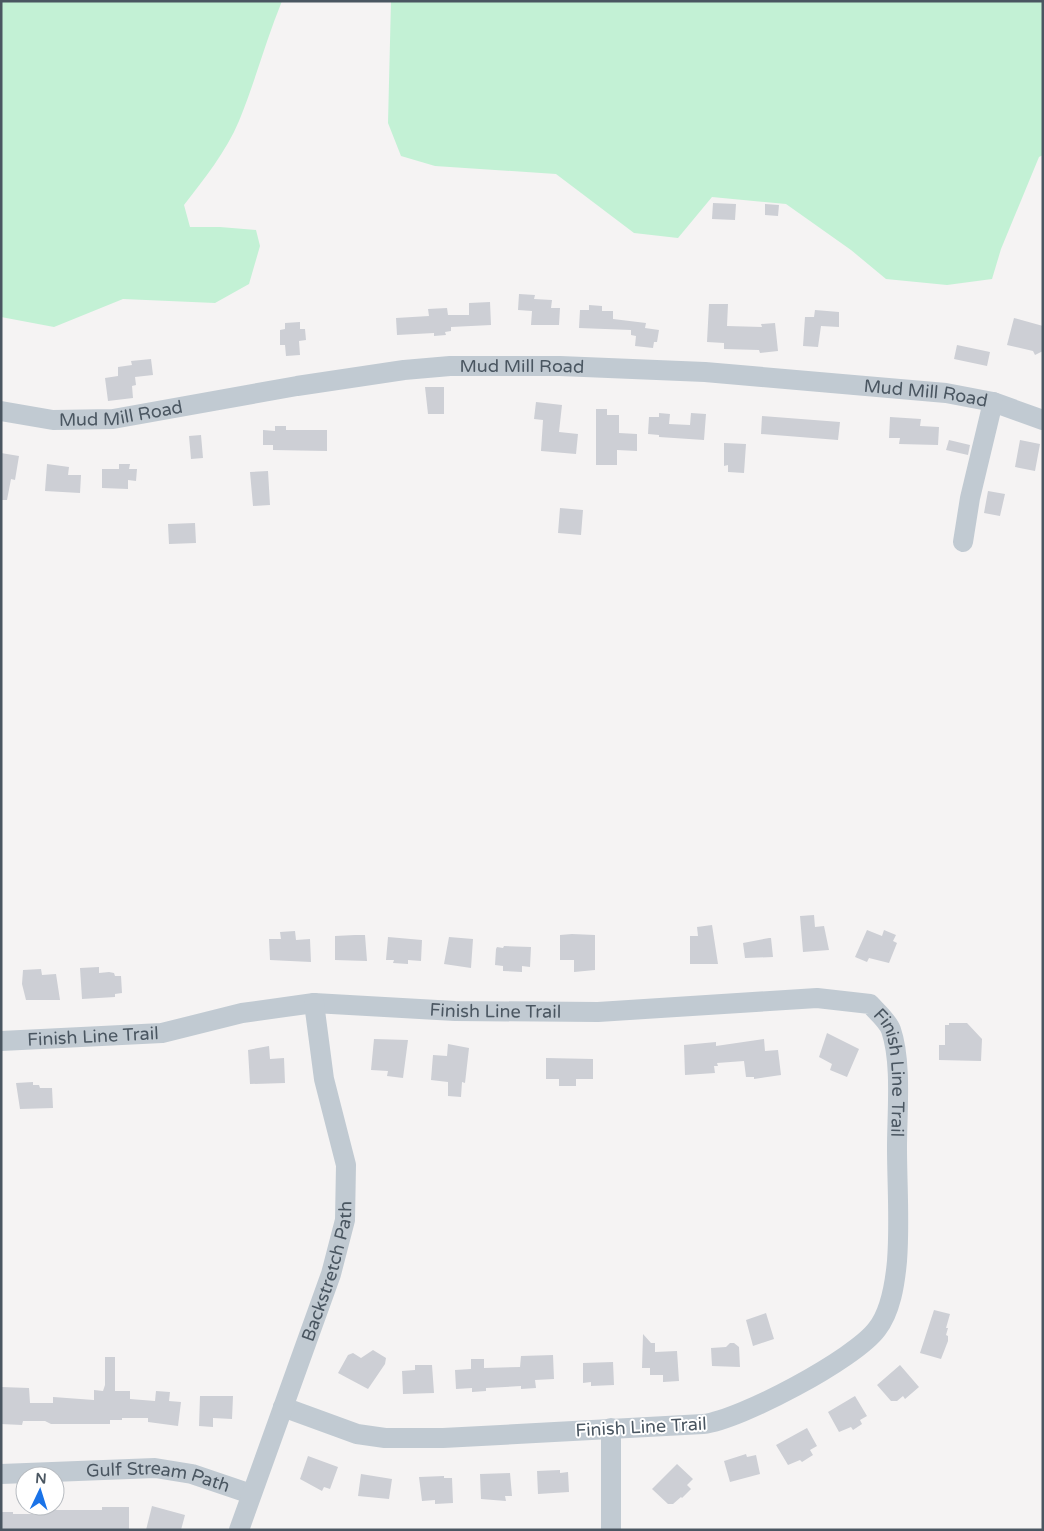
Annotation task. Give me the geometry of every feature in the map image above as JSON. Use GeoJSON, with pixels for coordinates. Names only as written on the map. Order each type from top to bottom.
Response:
{"type":"FeatureCollection","features":[{"type":"Feature","properties":{"kind":"street","name":"Mud Mill Road"},"geometry":{"type":"LineString","coordinates":[[1,411],[53,420],[113,419],[297,386],[450,366],[560,366],[705,372],[946,393],[993,402],[1043,420]]}},
{"type":"Feature","properties":{"kind":"street"},"geometry":{"type":"LineString","coordinates":[[963,542],[970,498],[993,402]]}},
{"type":"Feature","properties":{"kind":"street","name":"Finish Line Trail"},"geometry":{"type":"LineString","coordinates":[[1,1041],[162,1033],[242,1013],[314,1003],[455,1011],[598,1012],[817,998],[870,1004],[891,1029],[897,1069],[897,1261],[889,1307],[878,1328],[835,1362],[756,1407],[717,1422],[443,1438],[385,1438],[357,1434],[283,1407]]}},
{"type":"Feature","properties":{"kind":"street","name":"Backstretch Path"},"geometry":{"type":"LineString","coordinates":[[239,1530],[331,1274],[344,1220],[346,1165],[324,1079],[314,1003]]}},
{"type":"Feature","properties":{"kind":"street"},"geometry":{"type":"LineString","coordinates":[[610,1428],[611,1530]]}},
{"type":"Feature","properties":{"kind":"street","name":"Gulf Stream Path"},"geometry":{"type":"LineString","coordinates":[[1,1474],[155,1468],[192,1474],[251,1494]]}},
{"type":"Feature","properties":{"kind":"green space"},"geometry":{"type":"Polygon","coordinates":[[[1,1],[282,1],[234,132],[214,165],[184,205],[190,227],[256,230],[260,246],[249,284],[215,303],[123,299],[54,327],[1,317],[1,1]]]}},
{"type":"Feature","properties":{"kind":"green space"},"geometry":{"type":"Polygon","coordinates":[[[391,1],[1043,1],[1043,155],[1039,157],[1001,249],[992,279],[947,285],[886,279],[851,250],[786,204],[712,197],[678,238],[634,233],[556,174],[435,166],[401,156],[388,123],[391,1]]]}},
{"type":"Feature","properties":{"kind":"building"},"geometry":{"type":"Polygon","coordinates":[[[713,203],[736,204],[735,220],[712,219],[713,203]]]}},
{"type":"Feature","properties":{"kind":"building"},"geometry":{"type":"Polygon","coordinates":[[[765,204],[779,205],[778,216],[765,215],[765,204]]]}},
{"type":"Feature","properties":{"kind":"building"},"geometry":{"type":"Polygon","coordinates":[[[519,294],[535,295],[534,299],[552,300],[551,308],[560,308],[559,325],[531,325],[532,311],[518,310],[519,294]]]}},
{"type":"Feature","properties":{"kind":"building"},"geometry":{"type":"Polygon","coordinates":[[[490,302],[491,325],[451,327],[451,331],[445,332],[446,335],[434,336],[434,333],[397,335],[396,318],[429,316],[428,309],[447,308],[448,315],[469,315],[469,303],[490,302]]]}},
{"type":"Feature","properties":{"kind":"building"},"geometry":{"type":"Polygon","coordinates":[[[709,304],[728,304],[727,326],[762,327],[761,324],[775,323],[778,351],[760,353],[759,350],[724,349],[724,343],[707,342],[709,304]]]}},
{"type":"Feature","properties":{"kind":"building"},"geometry":{"type":"Polygon","coordinates":[[[589,305],[602,306],[602,311],[613,311],[613,319],[646,323],[645,328],[659,330],[657,342],[654,342],[653,348],[635,346],[636,336],[631,335],[631,330],[579,328],[580,310],[589,310],[589,305]]]}},
{"type":"Feature","properties":{"kind":"building"},"geometry":{"type":"Polygon","coordinates":[[[815,310],[839,312],[839,327],[821,326],[818,347],[803,346],[805,317],[814,317],[815,310]]]}},
{"type":"Feature","properties":{"kind":"building"},"geometry":{"type":"Polygon","coordinates":[[[1014,318],[1043,326],[1043,351],[1035,355],[1033,351],[1007,345],[1014,318]]]}},
{"type":"Feature","properties":{"kind":"building"},"geometry":{"type":"Polygon","coordinates":[[[300,322],[300,329],[305,329],[306,340],[299,341],[300,355],[286,356],[285,345],[280,345],[280,330],[285,329],[285,323],[300,322]]]}},
{"type":"Feature","properties":{"kind":"building"},"geometry":{"type":"Polygon","coordinates":[[[957,345],[990,352],[987,366],[954,359],[957,345]]]}},
{"type":"Feature","properties":{"kind":"building"},"geometry":{"type":"Polygon","coordinates":[[[151,359],[153,375],[135,377],[136,385],[132,386],[133,398],[108,401],[105,378],[118,376],[118,367],[132,365],[131,361],[151,359]]]}},
{"type":"Feature","properties":{"kind":"building"},"geometry":{"type":"Polygon","coordinates":[[[425,387],[444,387],[444,414],[428,414],[425,387]]]}},
{"type":"Feature","properties":{"kind":"building"},"geometry":{"type":"Polygon","coordinates":[[[536,402],[562,405],[559,432],[578,434],[576,454],[541,451],[543,420],[534,419],[536,402]]]}},
{"type":"Feature","properties":{"kind":"building"},"geometry":{"type":"Polygon","coordinates":[[[596,409],[607,409],[607,415],[619,415],[619,433],[637,434],[637,451],[617,450],[617,465],[596,465],[596,409]]]}},
{"type":"Feature","properties":{"kind":"building"},"geometry":{"type":"Polygon","coordinates":[[[659,413],[670,414],[669,424],[690,425],[691,413],[706,414],[704,440],[659,437],[659,435],[648,434],[649,417],[659,417],[659,413]]]}},
{"type":"Feature","properties":{"kind":"building"},"geometry":{"type":"Polygon","coordinates":[[[762,416],[840,422],[838,440],[761,434],[762,416]]]}},
{"type":"Feature","properties":{"kind":"building"},"geometry":{"type":"Polygon","coordinates":[[[890,417],[921,419],[920,426],[939,427],[938,445],[899,444],[900,438],[889,438],[890,417]]]}},
{"type":"Feature","properties":{"kind":"building"},"geometry":{"type":"Polygon","coordinates":[[[275,426],[286,426],[286,430],[327,430],[327,451],[273,450],[273,445],[263,445],[263,430],[275,431],[275,426]]]}},
{"type":"Feature","properties":{"kind":"building"},"geometry":{"type":"Polygon","coordinates":[[[201,435],[203,458],[191,459],[189,436],[201,435]]]}},
{"type":"Feature","properties":{"kind":"building"},"geometry":{"type":"Polygon","coordinates":[[[949,440],[970,445],[968,455],[946,450],[949,440]]]}},
{"type":"Feature","properties":{"kind":"building"},"geometry":{"type":"Polygon","coordinates":[[[1020,440],[1040,444],[1035,471],[1015,467],[1020,440]]]}},
{"type":"Feature","properties":{"kind":"building"},"geometry":{"type":"Polygon","coordinates":[[[724,443],[746,444],[744,473],[728,472],[728,465],[724,466],[724,443]]]}},
{"type":"Feature","properties":{"kind":"building"},"geometry":{"type":"Polygon","coordinates":[[[1,453],[19,456],[15,480],[11,479],[7,500],[1,500],[1,453]]]}},
{"type":"Feature","properties":{"kind":"building"},"geometry":{"type":"Polygon","coordinates":[[[47,464],[69,467],[68,475],[81,475],[80,493],[45,491],[47,464]]]}},
{"type":"Feature","properties":{"kind":"building"},"geometry":{"type":"Polygon","coordinates":[[[119,464],[130,464],[129,469],[137,469],[136,481],[128,480],[128,489],[102,488],[102,469],[119,469],[119,464]]]}},
{"type":"Feature","properties":{"kind":"building"},"geometry":{"type":"Polygon","coordinates":[[[268,471],[270,505],[253,506],[250,472],[268,471]]]}},
{"type":"Feature","properties":{"kind":"building"},"geometry":{"type":"Polygon","coordinates":[[[988,491],[1005,494],[1000,516],[984,513],[988,491]]]}},
{"type":"Feature","properties":{"kind":"building"},"geometry":{"type":"Polygon","coordinates":[[[560,508],[583,510],[581,535],[558,533],[560,508]]]}},
{"type":"Feature","properties":{"kind":"building"},"geometry":{"type":"Polygon","coordinates":[[[195,523],[196,543],[169,544],[168,524],[195,523]]]}},
{"type":"Feature","properties":{"kind":"building"},"geometry":{"type":"Polygon","coordinates":[[[814,915],[815,927],[824,926],[829,950],[803,952],[800,916],[814,915]]]}},
{"type":"Feature","properties":{"kind":"building"},"geometry":{"type":"Polygon","coordinates":[[[712,925],[718,964],[690,964],[690,936],[698,936],[697,927],[712,925]]]}},
{"type":"Feature","properties":{"kind":"building"},"geometry":{"type":"Polygon","coordinates":[[[867,930],[882,936],[884,930],[896,935],[893,941],[897,943],[889,963],[869,958],[867,962],[855,957],[867,930]]]}},
{"type":"Feature","properties":{"kind":"building"},"geometry":{"type":"Polygon","coordinates":[[[295,931],[296,940],[310,939],[311,962],[270,960],[269,939],[281,939],[280,932],[295,931]]]}},
{"type":"Feature","properties":{"kind":"building"},"geometry":{"type":"Polygon","coordinates":[[[365,935],[367,961],[335,960],[335,936],[365,935]]]}},
{"type":"Feature","properties":{"kind":"building"},"geometry":{"type":"Polygon","coordinates":[[[560,935],[595,935],[595,970],[574,972],[574,960],[560,960],[560,935]]]}},
{"type":"Feature","properties":{"kind":"building"},"geometry":{"type":"Polygon","coordinates":[[[388,937],[422,940],[421,961],[408,960],[408,964],[393,963],[394,960],[386,960],[388,937]]]}},
{"type":"Feature","properties":{"kind":"building"},"geometry":{"type":"Polygon","coordinates":[[[449,937],[473,939],[471,968],[444,964],[449,937]]]}},
{"type":"Feature","properties":{"kind":"building"},"geometry":{"type":"Polygon","coordinates":[[[771,938],[773,957],[745,958],[743,943],[771,938]]]}},
{"type":"Feature","properties":{"kind":"building"},"geometry":{"type":"Polygon","coordinates":[[[504,946],[531,947],[530,967],[522,966],[522,972],[503,971],[503,966],[495,965],[496,949],[497,947],[503,948],[504,946]]]}},
{"type":"Feature","properties":{"kind":"building"},"geometry":{"type":"Polygon","coordinates":[[[99,967],[99,973],[109,972],[114,973],[115,976],[121,976],[122,993],[115,994],[115,997],[82,999],[80,968],[99,967]]]}},
{"type":"Feature","properties":{"kind":"building"},"geometry":{"type":"Polygon","coordinates":[[[41,969],[42,975],[56,974],[60,1000],[26,1000],[22,984],[23,970],[41,969]]]}},
{"type":"Feature","properties":{"kind":"building"},"geometry":{"type":"Polygon","coordinates":[[[949,1023],[967,1023],[982,1039],[981,1061],[939,1060],[939,1045],[945,1045],[945,1025],[949,1025],[949,1023]]]}},
{"type":"Feature","properties":{"kind":"building"},"geometry":{"type":"Polygon","coordinates":[[[827,1033],[859,1049],[847,1077],[830,1070],[832,1064],[819,1057],[827,1033]]]}},
{"type":"Feature","properties":{"kind":"building"},"geometry":{"type":"Polygon","coordinates":[[[374,1039],[408,1040],[403,1078],[387,1076],[388,1071],[371,1070],[374,1039]]]}},
{"type":"Feature","properties":{"kind":"building"},"geometry":{"type":"Polygon","coordinates":[[[764,1039],[765,1051],[778,1050],[781,1075],[754,1079],[754,1077],[746,1077],[744,1061],[717,1063],[718,1066],[714,1066],[715,1073],[685,1075],[684,1045],[716,1042],[716,1046],[764,1039]]]}},
{"type":"Feature","properties":{"kind":"building"},"geometry":{"type":"Polygon","coordinates":[[[448,1044],[469,1048],[465,1083],[462,1082],[461,1097],[448,1096],[448,1082],[431,1080],[433,1055],[447,1056],[448,1044]]]}},
{"type":"Feature","properties":{"kind":"building"},"geometry":{"type":"Polygon","coordinates":[[[269,1046],[270,1059],[284,1058],[285,1083],[250,1084],[248,1050],[269,1046]]]}},
{"type":"Feature","properties":{"kind":"building"},"geometry":{"type":"Polygon","coordinates":[[[546,1058],[593,1059],[593,1079],[576,1079],[576,1086],[559,1086],[559,1079],[546,1079],[546,1058]]]}},
{"type":"Feature","properties":{"kind":"building"},"geometry":{"type":"Polygon","coordinates":[[[33,1082],[33,1085],[39,1085],[40,1088],[52,1088],[53,1108],[20,1109],[16,1083],[33,1082]]]}},
{"type":"Feature","properties":{"kind":"building"},"geometry":{"type":"Polygon","coordinates":[[[934,1310],[950,1314],[946,1328],[948,1328],[946,1335],[948,1336],[948,1341],[941,1359],[920,1353],[934,1310]]]}},
{"type":"Feature","properties":{"kind":"building"},"geometry":{"type":"Polygon","coordinates":[[[766,1313],[774,1339],[753,1346],[746,1320],[766,1313]]]}},
{"type":"Feature","properties":{"kind":"building"},"geometry":{"type":"Polygon","coordinates":[[[643,1334],[651,1343],[655,1343],[655,1352],[677,1351],[679,1381],[663,1382],[663,1375],[650,1375],[650,1368],[642,1368],[643,1334]]]}},
{"type":"Feature","properties":{"kind":"building"},"geometry":{"type":"Polygon","coordinates":[[[730,1343],[734,1343],[739,1347],[740,1367],[712,1366],[711,1348],[726,1347],[730,1343]]]}},
{"type":"Feature","properties":{"kind":"building"},"geometry":{"type":"Polygon","coordinates":[[[373,1350],[386,1358],[385,1364],[368,1389],[338,1373],[348,1355],[353,1353],[361,1358],[373,1350]]]}},
{"type":"Feature","properties":{"kind":"building"},"geometry":{"type":"Polygon","coordinates":[[[553,1355],[554,1379],[535,1380],[536,1388],[521,1389],[521,1386],[486,1388],[486,1391],[472,1392],[472,1388],[456,1389],[455,1370],[471,1369],[471,1359],[484,1359],[484,1368],[520,1367],[521,1356],[553,1355]]]}},
{"type":"Feature","properties":{"kind":"building"},"geometry":{"type":"Polygon","coordinates":[[[105,1357],[115,1357],[115,1391],[130,1391],[130,1399],[155,1401],[156,1391],[170,1392],[169,1401],[181,1402],[178,1426],[148,1422],[148,1418],[122,1418],[122,1420],[110,1420],[110,1424],[51,1424],[45,1421],[23,1421],[22,1425],[1,1424],[1,1387],[29,1388],[30,1403],[53,1403],[53,1397],[94,1400],[94,1390],[103,1391],[105,1385],[105,1357]]]}},
{"type":"Feature","properties":{"kind":"building"},"geometry":{"type":"Polygon","coordinates":[[[613,1362],[614,1385],[591,1386],[591,1382],[583,1383],[583,1363],[613,1362]]]}},
{"type":"Feature","properties":{"kind":"building"},"geometry":{"type":"Polygon","coordinates":[[[415,1365],[432,1365],[434,1393],[403,1394],[402,1371],[415,1370],[415,1365]]]}},
{"type":"Feature","properties":{"kind":"building"},"geometry":{"type":"Polygon","coordinates":[[[900,1365],[919,1387],[905,1399],[903,1396],[897,1401],[891,1401],[877,1385],[900,1365]]]}},
{"type":"Feature","properties":{"kind":"building"},"geometry":{"type":"Polygon","coordinates":[[[200,1396],[233,1396],[232,1419],[213,1418],[213,1427],[199,1426],[200,1396]]]}},
{"type":"Feature","properties":{"kind":"building"},"geometry":{"type":"Polygon","coordinates":[[[855,1396],[867,1416],[860,1420],[862,1424],[853,1430],[851,1427],[839,1432],[828,1412],[855,1396]]]}},
{"type":"Feature","properties":{"kind":"building"},"geometry":{"type":"Polygon","coordinates":[[[807,1428],[817,1446],[810,1450],[813,1455],[802,1462],[800,1460],[788,1465],[776,1445],[807,1428]]]}},
{"type":"Feature","properties":{"kind":"building"},"geometry":{"type":"Polygon","coordinates":[[[746,1454],[747,1457],[756,1455],[760,1474],[730,1482],[724,1461],[746,1454]]]}},
{"type":"Feature","properties":{"kind":"building"},"geometry":{"type":"Polygon","coordinates":[[[308,1456],[338,1467],[330,1489],[324,1487],[322,1491],[300,1479],[308,1456]]]}},
{"type":"Feature","properties":{"kind":"building"},"geometry":{"type":"Polygon","coordinates":[[[677,1464],[693,1479],[687,1485],[691,1489],[673,1504],[668,1504],[652,1489],[677,1464]]]}},
{"type":"Feature","properties":{"kind":"building"},"geometry":{"type":"Polygon","coordinates":[[[560,1470],[560,1473],[568,1472],[569,1492],[538,1494],[537,1471],[560,1470]]]}},
{"type":"Feature","properties":{"kind":"building"},"geometry":{"type":"Polygon","coordinates":[[[510,1473],[512,1496],[505,1496],[506,1501],[481,1499],[480,1474],[510,1473]]]}},
{"type":"Feature","properties":{"kind":"building"},"geometry":{"type":"Polygon","coordinates":[[[361,1474],[392,1479],[389,1499],[358,1496],[361,1474]]]}},
{"type":"Feature","properties":{"kind":"building"},"geometry":{"type":"Polygon","coordinates":[[[444,1476],[444,1478],[452,1478],[453,1503],[435,1504],[435,1500],[422,1501],[419,1477],[444,1476]]]}},
{"type":"Feature","properties":{"kind":"building"},"geometry":{"type":"Polygon","coordinates":[[[152,1506],[185,1515],[181,1530],[146,1530],[152,1506]]]}},
{"type":"Feature","properties":{"kind":"building"},"geometry":{"type":"Polygon","coordinates":[[[102,1507],[129,1507],[129,1530],[1,1530],[1,1512],[13,1512],[15,1516],[65,1516],[65,1510],[102,1510],[102,1507]]]}}]}
